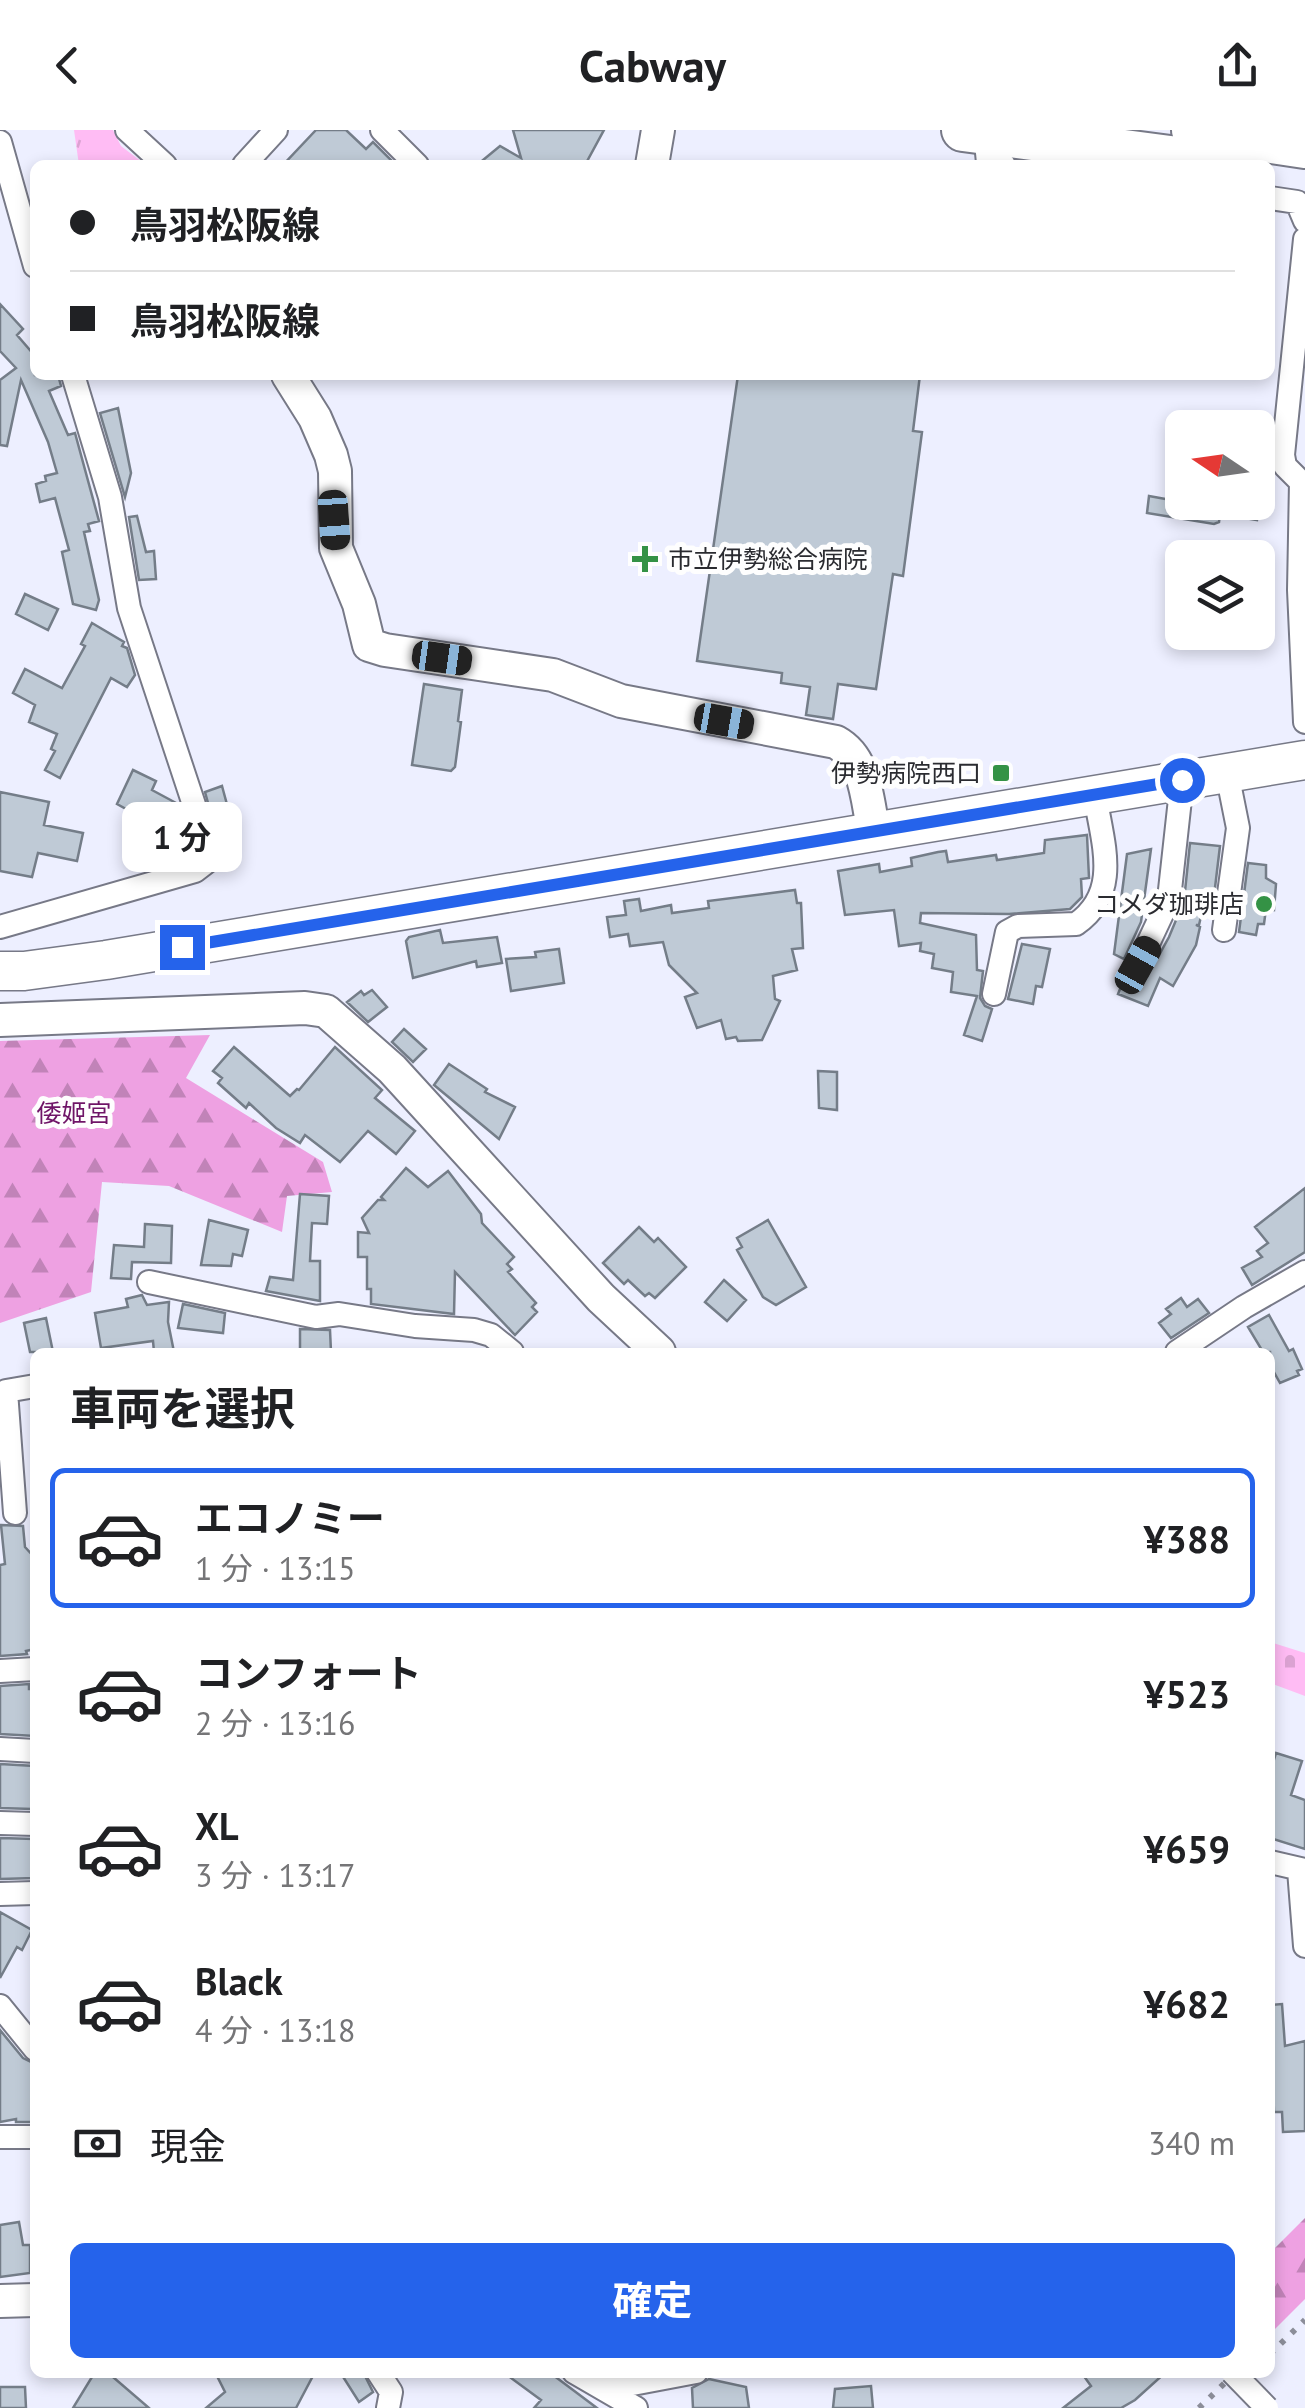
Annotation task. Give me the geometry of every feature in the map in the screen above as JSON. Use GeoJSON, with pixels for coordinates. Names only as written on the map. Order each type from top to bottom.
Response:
{"type":"FeatureCollection","features":[{"type":"Feature","properties":{"kind":"highway"},"geometry":{"type":"LineString","coordinates":[[1193,130],[1305,147]]}},
{"type":"Feature","properties":{"kind":"highway"},"geometry":{"type":"LineString","coordinates":[[985,148],[1159,160]]}},
{"type":"Feature","properties":{"kind":"highway"},"geometry":{"type":"LineString","coordinates":[[1275,171],[1305,175]]}},
{"type":"Feature","properties":{"kind":"main road"},"geometry":{"type":"LineString","coordinates":[[0,970],[24,971],[106,960],[1305,760]]}},
{"type":"Feature","properties":{"kind":"street"},"geometry":{"type":"LineString","coordinates":[[127,130],[159,160]]}},
{"type":"Feature","properties":{"kind":"street"},"geometry":{"type":"LineString","coordinates":[[249,160],[276,130]]}},
{"type":"Feature","properties":{"kind":"street"},"geometry":{"type":"LineString","coordinates":[[382,130],[412,160]]}},
{"type":"Feature","properties":{"kind":"street"},"geometry":{"type":"LineString","coordinates":[[653,160],[658,130]]}},
{"type":"Feature","properties":{"kind":"street"},"geometry":{"type":"LineString","coordinates":[[0,142],[30,248]]}},
{"type":"Feature","properties":{"kind":"street"},"geometry":{"type":"LineString","coordinates":[[1275,199],[1297,202],[1305,221]]}},
{"type":"Feature","properties":{"kind":"street"},"geometry":{"type":"LineString","coordinates":[[1305,239],[1282,454],[1286,466],[1304,477],[1299,590],[1305,722]]}},
{"type":"Feature","properties":{"kind":"street"},"geometry":{"type":"LineString","coordinates":[[0,927],[195,871],[208,861],[204,835],[128,608],[110,498],[74,380]]}},
{"type":"Feature","properties":{"kind":"street"},"geometry":{"type":"LineString","coordinates":[[291,380],[315,418],[331,456],[336,548],[370,645],[553,674],[622,700],[836,742],[860,766],[874,833]]}},
{"type":"Feature","properties":{"kind":"street"},"geometry":{"type":"LineString","coordinates":[[1224,930],[1238,828],[1227,773]]}},
{"type":"Feature","properties":{"kind":"street"},"geometry":{"type":"LineString","coordinates":[[1138,965],[1169,899],[1182,780]]}},
{"type":"Feature","properties":{"kind":"street"},"geometry":{"type":"LineString","coordinates":[[994,994],[1008,932],[1018,926],[1076,924],[1103,891],[1106,872],[1095,796]]}},
{"type":"Feature","properties":{"kind":"street"},"geometry":{"type":"LineString","coordinates":[[0,1020],[305,1008],[326,1011],[392,1069],[650,1348]]}},
{"type":"Feature","properties":{"kind":"street"},"geometry":{"type":"LineString","coordinates":[[1183,1348],[1305,1272]]}},
{"type":"Feature","properties":{"kind":"street"},"geometry":{"type":"LineString","coordinates":[[149,1282],[316,1317],[339,1314],[474,1330],[491,1335],[507,1348]]}},
{"type":"Feature","properties":{"kind":"street"},"geometry":{"type":"LineString","coordinates":[[17,1513],[6,1391],[30,1387]]}},
{"type":"Feature","properties":{"kind":"street"},"geometry":{"type":"LineString","coordinates":[[0,1671],[30,1669]]}},
{"type":"Feature","properties":{"kind":"street"},"geometry":{"type":"LineString","coordinates":[[0,1749],[30,1751]]}},
{"type":"Feature","properties":{"kind":"street"},"geometry":{"type":"LineString","coordinates":[[0,1822],[30,1824]]}},
{"type":"Feature","properties":{"kind":"street"},"geometry":{"type":"LineString","coordinates":[[1275,1863],[1302,1870],[1305,1946]]}},
{"type":"Feature","properties":{"kind":"street"},"geometry":{"type":"LineString","coordinates":[[0,1894],[30,1893]]}},
{"type":"Feature","properties":{"kind":"street"},"geometry":{"type":"LineString","coordinates":[[0,2006],[30,2042]]}},
{"type":"Feature","properties":{"kind":"street"},"geometry":{"type":"LineString","coordinates":[[0,2137],[30,2137]]}},
{"type":"Feature","properties":{"kind":"street"},"geometry":{"type":"LineString","coordinates":[[0,2301],[30,2300]]}},
{"type":"Feature","properties":{"kind":"street"},"geometry":{"type":"LineString","coordinates":[[382,2378],[391,2392],[388,2408]]}},
{"type":"Feature","properties":{"kind":"street"},"geometry":{"type":"LineString","coordinates":[[585,2378],[636,2408]]}},
{"type":"Feature","properties":{"kind":"street"},"geometry":{"type":"LineString","coordinates":[[606,2389],[664,2378]]}},
{"type":"Feature","properties":{"kind":"street"},"geometry":{"type":"LineString","coordinates":[[1238,2378],[1268,2408]]}},
{"type":"Feature","properties":{"kind":"green space"},"geometry":{"type":"Polygon","coordinates":[[[74,130],[113,130],[121,146],[139,160],[78,160],[74,130]]]}},
{"type":"Feature","properties":{"kind":"green space","name":"倭姬宮"},"geometry":{"type":"Polygon","coordinates":[[[210,1035],[186,1078],[323,1162],[332,1192],[287,1196],[282,1232],[169,1186],[102,1182],[91,1292],[0,1323],[0,1041],[210,1035]]]}},
{"type":"Feature","properties":{"kind":"green space"},"geometry":{"type":"Polygon","coordinates":[[[1275,1644],[1305,1653],[1305,1696],[1275,1685],[1275,1644]]]}},
{"type":"Feature","properties":{"kind":"green space"},"geometry":{"type":"Polygon","coordinates":[[[1305,2218],[1305,2299],[1275,2329],[1275,2248],[1305,2218]]]}},
{"type":"Feature","properties":{"kind":"building"},"geometry":{"type":"Polygon","coordinates":[[[316,130],[346,130],[366,149],[373,142],[391,160],[288,160],[316,130]]]}},
{"type":"Feature","properties":{"kind":"building"},"geometry":{"type":"Polygon","coordinates":[[[513,130],[604,130],[588,160],[483,160],[500,146],[521,158],[513,130]]]}},
{"type":"Feature","properties":{"kind":"building"},"geometry":{"type":"Polygon","coordinates":[[[0,304],[23,329],[17,335],[30,350],[30,380],[59,380],[61,386],[49,391],[68,435],[75,433],[99,521],[88,524],[90,531],[84,532],[99,600],[96,610],[73,604],[62,552],[69,550],[55,498],[40,502],[36,484],[57,473],[21,380],[7,446],[0,445],[0,380],[16,368],[0,351],[0,304]]]}},
{"type":"Feature","properties":{"kind":"building"},"geometry":{"type":"Polygon","coordinates":[[[737,380],[919,380],[913,431],[922,432],[903,576],[893,574],[876,689],[838,684],[833,719],[806,715],[810,687],[781,683],[782,673],[697,661],[737,380]]]}},
{"type":"Feature","properties":{"kind":"building"},"geometry":{"type":"Polygon","coordinates":[[[118,408],[131,473],[125,497],[100,413],[118,408]]]}},
{"type":"Feature","properties":{"kind":"building"},"geometry":{"type":"Polygon","coordinates":[[[1149,496],[1165,499],[1165,516],[1147,513],[1149,496]]]}},
{"type":"Feature","properties":{"kind":"building"},"geometry":{"type":"Polygon","coordinates":[[[137,516],[146,552],[154,551],[156,579],[139,580],[129,517],[137,516]]]}},
{"type":"Feature","properties":{"kind":"building"},"geometry":{"type":"Polygon","coordinates":[[[1190,520],[1219,520],[1214,524],[1190,520]]]}},
{"type":"Feature","properties":{"kind":"building"},"geometry":{"type":"Polygon","coordinates":[[[25,594],[58,609],[48,630],[16,614],[25,594]]]}},
{"type":"Feature","properties":{"kind":"building"},"geometry":{"type":"Polygon","coordinates":[[[92,623],[124,642],[122,646],[127,648],[135,675],[127,687],[111,678],[60,778],[45,770],[55,751],[51,749],[57,734],[29,722],[35,705],[13,693],[25,669],[62,688],[85,646],[81,644],[92,623]]]}},
{"type":"Feature","properties":{"kind":"building"},"geometry":{"type":"Polygon","coordinates":[[[424,684],[462,690],[455,767],[451,771],[412,765],[424,684]]]}},
{"type":"Feature","properties":{"kind":"building"},"geometry":{"type":"Polygon","coordinates":[[[133,770],[156,781],[152,790],[178,804],[189,837],[186,842],[117,804],[133,770]]]}},
{"type":"Feature","properties":{"kind":"building"},"geometry":{"type":"Polygon","coordinates":[[[222,786],[239,849],[222,854],[205,792],[222,786]]]}},
{"type":"Feature","properties":{"kind":"building"},"geometry":{"type":"Polygon","coordinates":[[[0,792],[49,802],[44,825],[83,833],[77,861],[38,853],[32,877],[0,871],[0,792]]]}},
{"type":"Feature","properties":{"kind":"building"},"geometry":{"type":"Polygon","coordinates":[[[1087,835],[1089,878],[1081,879],[1082,897],[1070,909],[1009,914],[921,913],[920,923],[976,935],[977,970],[983,971],[980,998],[992,1009],[982,1041],[964,1035],[977,996],[951,992],[953,972],[932,968],[934,954],[920,951],[921,943],[899,946],[894,910],[845,915],[838,871],[879,864],[880,872],[912,866],[911,858],[946,851],[948,862],[996,855],[997,860],[1044,853],[1045,840],[1087,835]]]}},
{"type":"Feature","properties":{"kind":"building"},"geometry":{"type":"Polygon","coordinates":[[[1190,843],[1220,846],[1214,896],[1206,895],[1196,925],[1200,927],[1196,945],[1173,986],[1160,978],[1148,1006],[1118,994],[1126,974],[1138,980],[1147,977],[1169,937],[1184,901],[1190,843]]]}},
{"type":"Feature","properties":{"kind":"building"},"geometry":{"type":"Polygon","coordinates":[[[1151,849],[1141,922],[1124,959],[1114,954],[1127,854],[1151,849]]]}},
{"type":"Feature","properties":{"kind":"building"},"geometry":{"type":"Polygon","coordinates":[[[1248,863],[1266,865],[1266,878],[1276,884],[1274,910],[1266,909],[1264,924],[1258,924],[1256,935],[1239,932],[1248,863]]]}},
{"type":"Feature","properties":{"kind":"building"},"geometry":{"type":"Polygon","coordinates":[[[795,890],[797,903],[801,903],[803,948],[792,949],[797,970],[773,976],[775,999],[780,1001],[762,1040],[726,1039],[721,1020],[697,1028],[685,997],[697,993],[669,965],[663,942],[630,946],[628,934],[610,937],[607,917],[626,915],[624,901],[639,899],[641,911],[671,905],[672,913],[709,908],[708,901],[795,890]]]}},
{"type":"Feature","properties":{"kind":"building"},"geometry":{"type":"Polygon","coordinates":[[[440,930],[443,943],[497,937],[502,963],[477,967],[476,961],[413,978],[406,941],[440,930]]]}},
{"type":"Feature","properties":{"kind":"building"},"geometry":{"type":"Polygon","coordinates":[[[1022,944],[1050,949],[1042,987],[1036,986],[1033,1004],[1008,999],[1022,944]]]}},
{"type":"Feature","properties":{"kind":"building"},"geometry":{"type":"Polygon","coordinates":[[[559,949],[564,983],[511,991],[506,959],[536,957],[535,952],[559,949]]]}},
{"type":"Feature","properties":{"kind":"building"},"geometry":{"type":"Polygon","coordinates":[[[372,990],[387,1007],[368,1022],[347,1002],[361,991],[364,995],[372,990]]]}},
{"type":"Feature","properties":{"kind":"building"},"geometry":{"type":"Polygon","coordinates":[[[404,1029],[426,1049],[413,1062],[392,1042],[404,1029]]]}},
{"type":"Feature","properties":{"kind":"building"},"geometry":{"type":"Polygon","coordinates":[[[234,1047],[290,1096],[335,1047],[382,1090],[375,1098],[415,1131],[396,1154],[368,1131],[340,1162],[305,1135],[300,1143],[276,1128],[249,1103],[246,1108],[218,1083],[222,1078],[213,1071],[234,1047]]]}},
{"type":"Feature","properties":{"kind":"building"},"geometry":{"type":"Polygon","coordinates":[[[449,1064],[487,1089],[485,1092],[515,1107],[499,1139],[434,1085],[449,1064]]]}},
{"type":"Feature","properties":{"kind":"building"},"geometry":{"type":"Polygon","coordinates":[[[818,1071],[837,1072],[837,1110],[819,1108],[818,1071]]]}},
{"type":"Feature","properties":{"kind":"building"},"geometry":{"type":"Polygon","coordinates":[[[406,1168],[428,1187],[448,1171],[481,1214],[482,1223],[514,1257],[507,1264],[512,1269],[508,1272],[536,1303],[532,1307],[537,1312],[515,1335],[455,1272],[454,1314],[371,1304],[367,1257],[358,1257],[358,1232],[369,1233],[362,1218],[378,1200],[384,1200],[381,1197],[406,1168]]]}},
{"type":"Feature","properties":{"kind":"building"},"geometry":{"type":"Polygon","coordinates":[[[1305,1188],[1305,1252],[1252,1285],[1242,1268],[1262,1257],[1257,1251],[1268,1243],[1255,1227],[1305,1188]]]}},
{"type":"Feature","properties":{"kind":"building"},"geometry":{"type":"Polygon","coordinates":[[[300,1194],[329,1196],[327,1224],[312,1223],[310,1261],[320,1261],[320,1301],[266,1291],[270,1277],[293,1280],[300,1194]]]}},
{"type":"Feature","properties":{"kind":"building"},"geometry":{"type":"Polygon","coordinates":[[[209,1220],[248,1230],[242,1256],[233,1254],[231,1266],[201,1265],[209,1220]]]}},
{"type":"Feature","properties":{"kind":"building"},"geometry":{"type":"Polygon","coordinates":[[[768,1220],[806,1287],[776,1305],[763,1297],[737,1250],[742,1247],[737,1238],[768,1220]]]}},
{"type":"Feature","properties":{"kind":"building"},"geometry":{"type":"Polygon","coordinates":[[[145,1224],[172,1226],[171,1263],[132,1262],[131,1279],[111,1278],[114,1245],[144,1247],[145,1224]]]}},
{"type":"Feature","properties":{"kind":"building"},"geometry":{"type":"Polygon","coordinates":[[[639,1227],[654,1242],[658,1238],[686,1267],[655,1298],[649,1293],[645,1296],[628,1280],[624,1284],[603,1263],[639,1227]]]}},
{"type":"Feature","properties":{"kind":"building"},"geometry":{"type":"Polygon","coordinates":[[[724,1280],[746,1300],[727,1321],[705,1302],[724,1280]]]}},
{"type":"Feature","properties":{"kind":"building"},"geometry":{"type":"Polygon","coordinates":[[[142,1295],[147,1305],[169,1302],[173,1348],[154,1348],[153,1341],[101,1348],[95,1313],[128,1307],[126,1299],[142,1295]]]}},
{"type":"Feature","properties":{"kind":"building"},"geometry":{"type":"Polygon","coordinates":[[[1181,1298],[1187,1307],[1198,1299],[1209,1313],[1171,1338],[1159,1323],[1171,1314],[1166,1309],[1181,1298]]]}},
{"type":"Feature","properties":{"kind":"building"},"geometry":{"type":"Polygon","coordinates":[[[183,1304],[225,1313],[223,1333],[178,1328],[183,1304]]]}},
{"type":"Feature","properties":{"kind":"building"},"geometry":{"type":"Polygon","coordinates":[[[1269,1315],[1289,1351],[1293,1349],[1302,1369],[1297,1371],[1299,1375],[1280,1383],[1275,1374],[1275,1348],[1261,1348],[1248,1327],[1269,1315]]]}},
{"type":"Feature","properties":{"kind":"building"},"geometry":{"type":"Polygon","coordinates":[[[46,1318],[52,1348],[30,1348],[30,1352],[24,1323],[46,1318]]]}},
{"type":"Feature","properties":{"kind":"building"},"geometry":{"type":"Polygon","coordinates":[[[300,1329],[330,1330],[331,1348],[300,1348],[300,1329]]]}},
{"type":"Feature","properties":{"kind":"building"},"geometry":{"type":"Polygon","coordinates":[[[1,1525],[23,1526],[25,1547],[30,1552],[27,1654],[0,1656],[0,1565],[5,1564],[1,1525]]]}},
{"type":"Feature","properties":{"kind":"building"},"geometry":{"type":"Polygon","coordinates":[[[29,1684],[30,1736],[0,1734],[0,1686],[29,1684]]]}},
{"type":"Feature","properties":{"kind":"building"},"geometry":{"type":"Polygon","coordinates":[[[1276,1753],[1302,1761],[1291,1795],[1305,1800],[1305,1849],[1275,1840],[1276,1753]]]}},
{"type":"Feature","properties":{"kind":"building"},"geometry":{"type":"Polygon","coordinates":[[[0,1764],[30,1766],[30,1809],[0,1808],[0,1764]]]}},
{"type":"Feature","properties":{"kind":"building"},"geometry":{"type":"Polygon","coordinates":[[[0,1838],[30,1839],[30,1878],[0,1879],[0,1838]]]}},
{"type":"Feature","properties":{"kind":"building"},"geometry":{"type":"Polygon","coordinates":[[[0,1912],[30,1929],[30,1934],[22,1950],[17,1947],[0,1978],[0,1912]]]}},
{"type":"Feature","properties":{"kind":"building"},"geometry":{"type":"Polygon","coordinates":[[[1282,2004],[1285,2046],[1305,2041],[1305,2131],[1283,2132],[1282,2112],[1275,2112],[1275,2005],[1282,2004]]]}},
{"type":"Feature","properties":{"kind":"building"},"geometry":{"type":"Polygon","coordinates":[[[0,2030],[30,2062],[30,2122],[0,2122],[0,2030]]]}},
{"type":"Feature","properties":{"kind":"building"},"geometry":{"type":"Polygon","coordinates":[[[19,2222],[23,2245],[30,2245],[30,2273],[0,2277],[0,2225],[19,2222]]]}},
{"type":"Feature","properties":{"kind":"building"},"geometry":{"type":"Polygon","coordinates":[[[91,2378],[114,2378],[149,2408],[73,2408],[91,2378]]]}},
{"type":"Feature","properties":{"kind":"building"},"geometry":{"type":"Polygon","coordinates":[[[218,2378],[312,2378],[296,2408],[206,2408],[225,2392],[218,2378]]]}},
{"type":"Feature","properties":{"kind":"building"},"geometry":{"type":"Polygon","coordinates":[[[344,2378],[366,2378],[373,2392],[359,2402],[344,2378]]]}},
{"type":"Feature","properties":{"kind":"building"},"geometry":{"type":"Polygon","coordinates":[[[511,2378],[557,2378],[597,2408],[534,2408],[541,2400],[511,2378]]]}},
{"type":"Feature","properties":{"kind":"building"},"geometry":{"type":"Polygon","coordinates":[[[1085,2378],[1159,2378],[1121,2408],[1063,2408],[1091,2386],[1085,2378]]]}},
{"type":"Feature","properties":{"kind":"building"},"geometry":{"type":"Polygon","coordinates":[[[709,2379],[746,2387],[749,2408],[693,2408],[692,2388],[709,2379]]]}},
{"type":"Feature","properties":{"kind":"building"},"geometry":{"type":"Polygon","coordinates":[[[871,2386],[873,2408],[833,2408],[835,2389],[871,2386]]]}},
{"type":"Feature","properties":{"kind":"building"},"geometry":{"type":"Polygon","coordinates":[[[0,2387],[25,2387],[26,2408],[0,2408],[0,2387]]]}},
{"type":"Feature","properties":{"kind":"railway"},"geometry":{"type":"LineString","coordinates":[[1275,2349],[1305,2320]]}},
{"type":"Feature","properties":{"kind":"railway"},"geometry":{"type":"LineString","coordinates":[[1199,2408],[1230,2378]]}},
{"type":"Feature","properties":{"kind":"place","name":"市立伊勢総合病院"},"geometry":{"type":"Point","coordinates":[645,559]}},
{"type":"Feature","properties":{"kind":"place","name":"伊勢病院西口"},"geometry":{"type":"Point","coordinates":[1001,773]}},
{"type":"Feature","properties":{"kind":"place","name":"コメダ珈琲店"},"geometry":{"type":"Point","coordinates":[1264,904]}},
{"type":"Feature","properties":{"kind":"route"},"geometry":{"type":"LineString","coordinates":[[182,947],[1182,780]]}}]}
